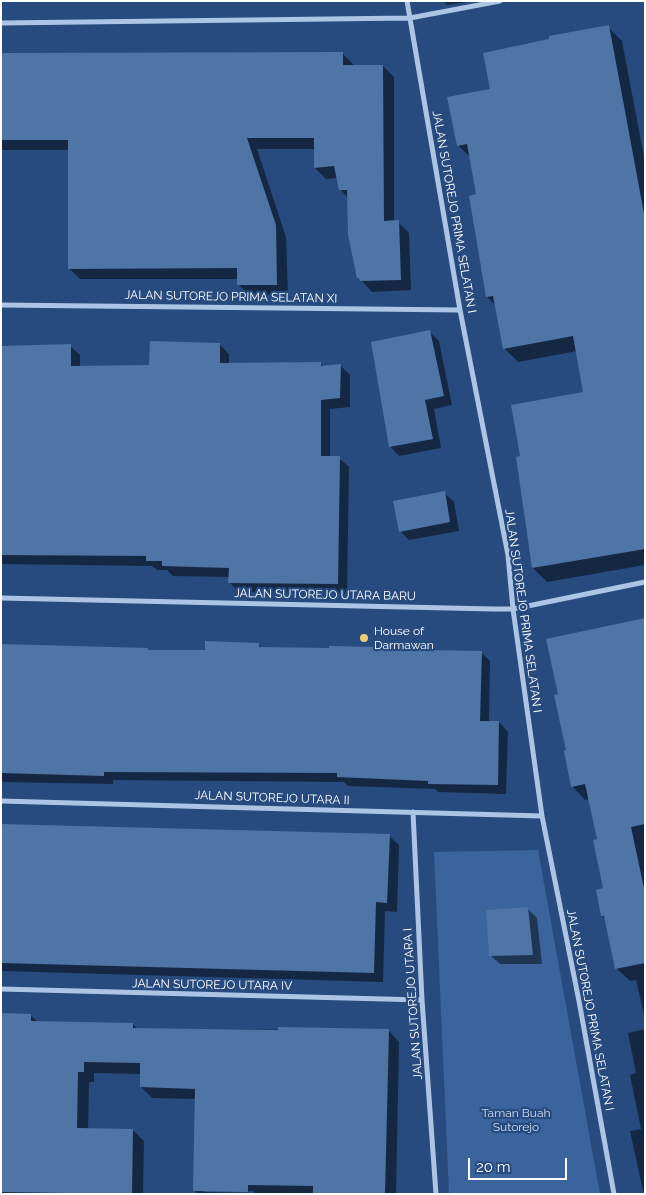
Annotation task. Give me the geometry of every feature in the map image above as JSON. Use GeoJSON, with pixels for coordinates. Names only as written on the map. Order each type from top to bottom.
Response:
{"type":"FeatureCollection","features":[{"type":"Feature","properties":{"kind":"street","name":"JALAN SUTOREJO PRIMA SELATAN I"},"geometry":{"type":"LineString","coordinates":[[407,1],[460,310],[508,555],[513,609],[542,816],[579,1001],[614,1194]]}},
{"type":"Feature","properties":{"kind":"street"},"geometry":{"type":"LineString","coordinates":[[1,23],[410,18],[500,1]]}},
{"type":"Feature","properties":{"kind":"street","name":"JALAN SUTOREJO PRIMA SELATAN XI"},"geometry":{"type":"LineString","coordinates":[[1,305],[460,310]]}},
{"type":"Feature","properties":{"kind":"street","name":"JALAN SUTOREJO UTARA BARU"},"geometry":{"type":"LineString","coordinates":[[1,598],[513,609],[645,582]]}},
{"type":"Feature","properties":{"kind":"street","name":"JALAN SUTOREJO UTARA II"},"geometry":{"type":"LineString","coordinates":[[1,801],[542,816]]}},
{"type":"Feature","properties":{"kind":"street","name":"JALAN SUTOREJO UTARA I"},"geometry":{"type":"LineString","coordinates":[[413,812],[422,1000],[436,1194]]}},
{"type":"Feature","properties":{"kind":"street","name":"JALAN SUTOREJO UTARA IV"},"geometry":{"type":"LineString","coordinates":[[1,990],[422,1000]]}},
{"type":"Feature","properties":{"kind":"green space","name":"Taman Buah Sutorejo"},"geometry":{"type":"Polygon","coordinates":[[[538,850],[600,1194],[449,1194],[434,852],[538,850]]]}},
{"type":"Feature","properties":{"kind":"building"},"geometry":{"type":"Polygon","coordinates":[[[609,25],[645,219],[645,549],[532,568],[516,457],[520,456],[511,405],[583,392],[573,336],[503,349],[493,296],[486,297],[469,196],[476,194],[467,144],[457,146],[447,97],[490,89],[483,53],[549,39],[549,36],[609,25]]]}},
{"type":"Feature","properties":{"kind":"building"},"geometry":{"type":"Polygon","coordinates":[[[343,52],[343,65],[383,65],[384,221],[399,220],[401,280],[360,281],[357,278],[348,235],[347,190],[339,190],[334,166],[314,168],[314,138],[247,138],[276,225],[277,285],[237,285],[237,268],[68,269],[68,140],[1,140],[1,53],[343,52]]]}},
{"type":"Feature","properties":{"kind":"building"},"geometry":{"type":"Polygon","coordinates":[[[430,330],[444,396],[425,400],[433,439],[389,447],[371,342],[430,330]]]}},
{"type":"Feature","properties":{"kind":"building"},"geometry":{"type":"Polygon","coordinates":[[[150,341],[220,343],[220,363],[321,362],[321,366],[341,364],[340,398],[321,400],[321,456],[340,456],[338,584],[228,583],[229,568],[162,566],[162,561],[146,561],[146,556],[1,555],[1,346],[71,344],[71,366],[149,365],[150,341]]]}},
{"type":"Feature","properties":{"kind":"building"},"geometry":{"type":"Polygon","coordinates":[[[445,491],[450,522],[399,532],[393,501],[445,491]]]}},
{"type":"Feature","properties":{"kind":"building"},"geometry":{"type":"Polygon","coordinates":[[[645,618],[645,824],[631,827],[645,893],[645,963],[615,969],[604,916],[601,916],[596,890],[603,888],[593,840],[597,839],[585,784],[571,787],[564,751],[566,750],[554,695],[558,694],[546,639],[645,618]]]}},
{"type":"Feature","properties":{"kind":"building"},"geometry":{"type":"Polygon","coordinates":[[[205,641],[259,643],[259,647],[329,648],[329,646],[482,651],[480,721],[499,721],[498,785],[428,784],[428,781],[337,777],[337,773],[104,772],[104,776],[1,773],[1,644],[148,648],[148,650],[205,650],[205,641]]]}},
{"type":"Feature","properties":{"kind":"building"},"geometry":{"type":"Polygon","coordinates":[[[1,824],[390,834],[387,903],[376,902],[374,973],[1,963],[1,824]]]}},
{"type":"Feature","properties":{"kind":"building"},"geometry":{"type":"Polygon","coordinates":[[[528,907],[533,955],[489,956],[486,910],[528,907]]]}},
{"type":"Feature","properties":{"kind":"building"},"geometry":{"type":"Polygon","coordinates":[[[1,1013],[31,1014],[31,1021],[133,1023],[133,1028],[278,1030],[278,1027],[389,1029],[385,1194],[313,1194],[313,1186],[248,1185],[248,1192],[193,1191],[195,1089],[140,1087],[140,1063],[84,1062],[84,1072],[78,1072],[77,1128],[133,1129],[132,1194],[1,1192],[1,1013]]]}},
{"type":"Feature","properties":{"kind":"place","name":"House of Darmawan"},"geometry":{"type":"Point","coordinates":[364,638]}}]}
